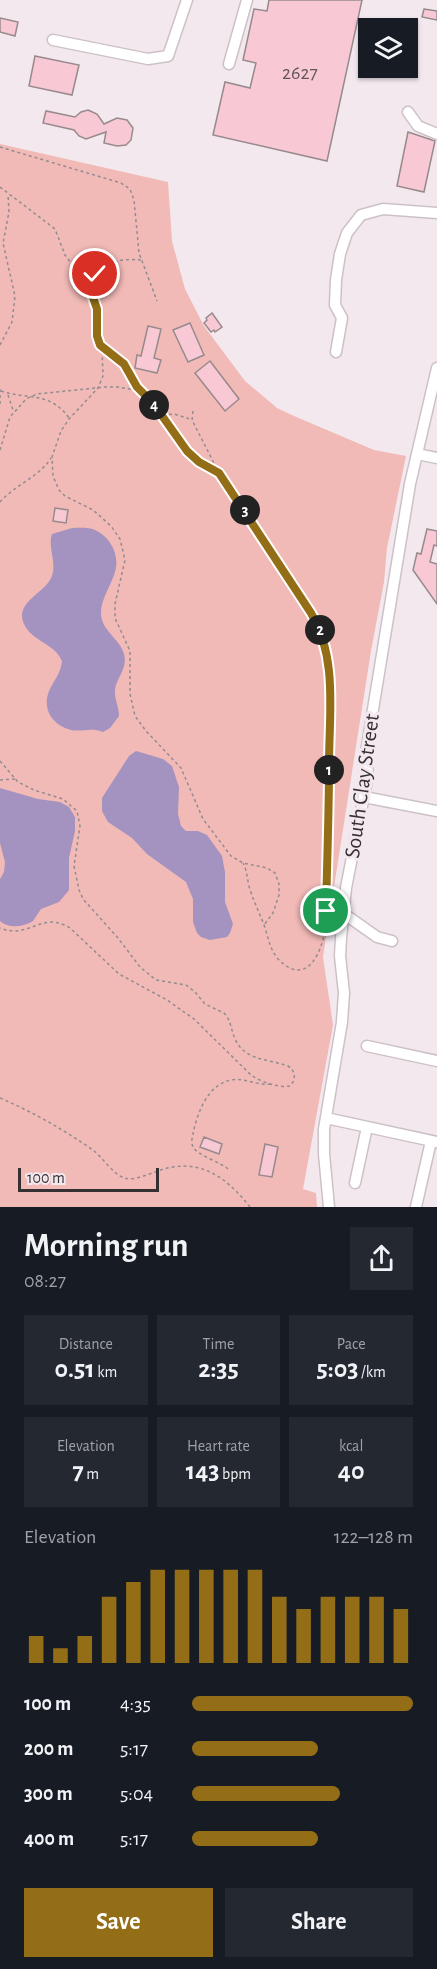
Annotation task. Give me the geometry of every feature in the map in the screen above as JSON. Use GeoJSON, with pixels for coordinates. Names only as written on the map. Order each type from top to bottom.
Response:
{"type":"FeatureCollection","features":[{"type":"Feature","properties":{"kind":"street"},"geometry":{"type":"LineString","coordinates":[[52,40],[148,59],[168,56],[187,0]]}},
{"type":"Feature","properties":{"kind":"street"},"geometry":{"type":"LineString","coordinates":[[229,64],[247,0]]}},
{"type":"Feature","properties":{"kind":"street"},"geometry":{"type":"LineString","coordinates":[[408,112],[418,126],[437,134]]}},
{"type":"Feature","properties":{"kind":"street"},"geometry":{"type":"LineString","coordinates":[[336,352],[342,318],[335,305],[336,280],[340,254],[347,233],[361,215],[382,209],[437,213]]}},
{"type":"Feature","properties":{"kind":"street","name":"South Clay Street"},"geometry":{"type":"LineString","coordinates":[[329,1207],[324,1154],[326,1118],[343,1011],[344,993],[340,956],[346,888],[368,775],[366,753],[368,735],[410,483],[436,375]]}},
{"type":"Feature","properties":{"kind":"street"},"geometry":{"type":"LineString","coordinates":[[417,454],[437,458]]}},
{"type":"Feature","properties":{"kind":"street"},"geometry":{"type":"LineString","coordinates":[[364,797],[437,811]]}},
{"type":"Feature","properties":{"kind":"street"},"geometry":{"type":"LineString","coordinates":[[343,913],[377,937],[392,941]]}},
{"type":"Feature","properties":{"kind":"street"},"geometry":{"type":"LineString","coordinates":[[367,1046],[437,1061]]}},
{"type":"Feature","properties":{"kind":"street"},"geometry":{"type":"LineString","coordinates":[[326,1118],[434,1141],[416,1207]]}},
{"type":"Feature","properties":{"kind":"street"},"geometry":{"type":"LineString","coordinates":[[355,1183],[367,1127]]}},
{"type":"Feature","properties":{"kind":"path"},"geometry":{"type":"LineString","coordinates":[[0,147],[126,185],[134,200],[137,238],[142,260],[157,301]]}},
{"type":"Feature","properties":{"kind":"path"},"geometry":{"type":"LineString","coordinates":[[0,187],[55,229],[65,255],[89,286],[97,309],[97,336],[102,348],[103,376],[98,388],[69,419],[56,441],[52,457],[53,476],[59,490],[71,500],[93,510],[111,526],[123,547],[124,568],[115,604],[115,618],[130,651],[130,694],[135,716],[152,738],[181,768],[208,828],[231,855],[243,863],[267,867],[275,873],[280,889],[278,901],[264,925]]}},
{"type":"Feature","properties":{"kind":"path"},"geometry":{"type":"LineString","coordinates":[[0,345],[12,322],[15,296],[3,243],[9,212],[8,193]]}},
{"type":"Feature","properties":{"kind":"path"},"geometry":{"type":"LineString","coordinates":[[89,286],[101,268],[110,262],[142,260]]}},
{"type":"Feature","properties":{"kind":"path"},"geometry":{"type":"LineString","coordinates":[[102,348],[124,364],[141,392],[162,415],[187,451],[199,462],[219,473]]}},
{"type":"Feature","properties":{"kind":"path"},"geometry":{"type":"LineString","coordinates":[[0,450],[7,422],[13,411],[32,396],[117,387],[147,392]]}},
{"type":"Feature","properties":{"kind":"path"},"geometry":{"type":"LineString","coordinates":[[0,408],[0,390],[48,400],[60,408],[69,419]]}},
{"type":"Feature","properties":{"kind":"path"},"geometry":{"type":"LineString","coordinates":[[7,393],[13,411]]}},
{"type":"Feature","properties":{"kind":"path"},"geometry":{"type":"LineString","coordinates":[[193,411],[192,420],[219,473],[316,621],[323,637],[331,708],[326,926],[322,947],[315,960],[304,968],[287,966],[278,960],[271,948],[255,906],[243,863]]}},
{"type":"Feature","properties":{"kind":"path"},"geometry":{"type":"LineString","coordinates":[[162,415],[174,414],[192,420]]}},
{"type":"Feature","properties":{"kind":"path"},"geometry":{"type":"LineString","coordinates":[[0,502],[19,484],[45,466],[52,457]]}},
{"type":"Feature","properties":{"kind":"path"},"geometry":{"type":"LineString","coordinates":[[0,760],[16,780],[26,786],[63,799],[74,806],[80,821],[74,874],[83,899],[140,967],[156,980],[191,988],[201,1001],[220,1010],[227,1017],[234,1037],[243,1051],[255,1058],[292,1068],[294,1080],[291,1086],[283,1087],[261,1081],[251,1075],[178,1007],[110,968],[66,926],[53,921],[17,932],[0,928]]}},
{"type":"Feature","properties":{"kind":"path"},"geometry":{"type":"LineString","coordinates":[[0,780],[16,780]]}},
{"type":"Feature","properties":{"kind":"path"},"geometry":{"type":"LineString","coordinates":[[228,1169],[193,1148],[194,1128],[201,1106],[209,1095],[229,1080],[238,1079],[263,1085],[273,1084]]}},
{"type":"Feature","properties":{"kind":"path"},"geometry":{"type":"LineString","coordinates":[[0,1098],[40,1117],[78,1140],[124,1178],[132,1179],[174,1166],[196,1166],[213,1173],[237,1192],[250,1207]]}},
{"type":"Feature","properties":{"kind":"shaded area"},"geometry":{"type":"Polygon","coordinates":[[[0,144],[168,182],[172,241],[185,289],[204,326],[245,381],[277,408],[294,416],[374,450],[406,456],[387,548],[384,582],[323,957],[333,1025],[303,1189],[316,1193],[317,1207],[0,1207],[0,144]]]}},
{"type":"Feature","properties":{"kind":"shaded area"},"geometry":{"type":"Polygon","coordinates":[[[72,528],[90,528],[101,533],[110,542],[116,560],[115,572],[104,598],[101,615],[105,626],[122,649],[125,664],[115,689],[119,716],[110,728],[103,732],[64,728],[50,715],[47,698],[62,661],[55,651],[29,631],[22,618],[25,606],[50,580],[53,569],[52,534],[72,528]]]}},
{"type":"Feature","properties":{"kind":"shaded area"},"geometry":{"type":"Polygon","coordinates":[[[136,751],[163,759],[172,766],[179,787],[178,814],[181,826],[186,831],[198,831],[207,835],[222,856],[225,872],[225,902],[233,924],[227,937],[210,940],[197,933],[193,922],[193,899],[186,882],[147,854],[132,838],[108,822],[102,811],[102,798],[129,756],[136,751]]]}},
{"type":"Feature","properties":{"kind":"shaded area"},"geometry":{"type":"Polygon","coordinates":[[[0,788],[38,799],[60,802],[69,807],[75,817],[75,831],[69,858],[69,890],[59,902],[41,909],[33,921],[21,926],[12,926],[0,921],[0,879],[4,872],[5,862],[0,843],[0,788]]]}},
{"type":"Feature","properties":{"kind":"building"},"geometry":{"type":"Polygon","coordinates":[[[269,0],[362,0],[327,161],[213,135],[225,82],[250,88],[256,63],[243,60],[254,9],[267,11],[269,0]]]}},
{"type":"Feature","properties":{"kind":"building"},"geometry":{"type":"Polygon","coordinates":[[[424,9],[437,11],[437,20],[422,17],[424,9]]]}},
{"type":"Feature","properties":{"kind":"building"},"geometry":{"type":"Polygon","coordinates":[[[0,18],[18,22],[15,36],[0,32],[0,18]]]}},
{"type":"Feature","properties":{"kind":"building"},"geometry":{"type":"Polygon","coordinates":[[[35,56],[79,65],[72,95],[29,86],[35,56]]]}},
{"type":"Feature","properties":{"kind":"building"},"geometry":{"type":"Polygon","coordinates":[[[88,110],[97,114],[104,124],[117,118],[127,120],[133,128],[131,140],[126,145],[117,146],[104,143],[106,132],[86,139],[74,130],[43,123],[46,111],[75,117],[88,110]]]}},
{"type":"Feature","properties":{"kind":"building"},"geometry":{"type":"Polygon","coordinates":[[[408,132],[435,141],[424,192],[397,186],[408,132]]]}},
{"type":"Feature","properties":{"kind":"building"},"geometry":{"type":"Polygon","coordinates":[[[212,313],[222,327],[215,332],[214,330],[211,332],[204,323],[212,313]]]}},
{"type":"Feature","properties":{"kind":"building"},"geometry":{"type":"Polygon","coordinates":[[[190,323],[204,355],[188,362],[173,330],[190,323]]]}},
{"type":"Feature","properties":{"kind":"building"},"geometry":{"type":"Polygon","coordinates":[[[148,326],[161,329],[154,358],[161,360],[157,373],[135,368],[137,355],[141,356],[148,326]]]}},
{"type":"Feature","properties":{"kind":"building"},"geometry":{"type":"Polygon","coordinates":[[[210,361],[239,399],[225,411],[195,373],[210,361]]]}},
{"type":"Feature","properties":{"kind":"building"},"geometry":{"type":"Polygon","coordinates":[[[55,508],[68,510],[66,523],[53,521],[55,508]]]}},
{"type":"Feature","properties":{"kind":"building"},"geometry":{"type":"Polygon","coordinates":[[[427,529],[437,531],[437,546],[434,545],[430,562],[437,564],[437,604],[413,570],[417,553],[421,554],[427,529]]]}},
{"type":"Feature","properties":{"kind":"building"},"geometry":{"type":"Polygon","coordinates":[[[204,1137],[222,1144],[219,1154],[200,1147],[204,1137]]]}},
{"type":"Feature","properties":{"kind":"building"},"geometry":{"type":"Polygon","coordinates":[[[265,1144],[278,1147],[272,1177],[259,1175],[265,1144]]]}},
{"type":"Feature","properties":{"kind":"route"},"geometry":{"type":"LineString","coordinates":[[95,274],[89,286],[97,309],[97,336],[100,345],[128,368],[137,387],[153,403],[187,451],[199,462],[219,473],[311,613],[323,637],[331,708],[326,911]]}}]}
